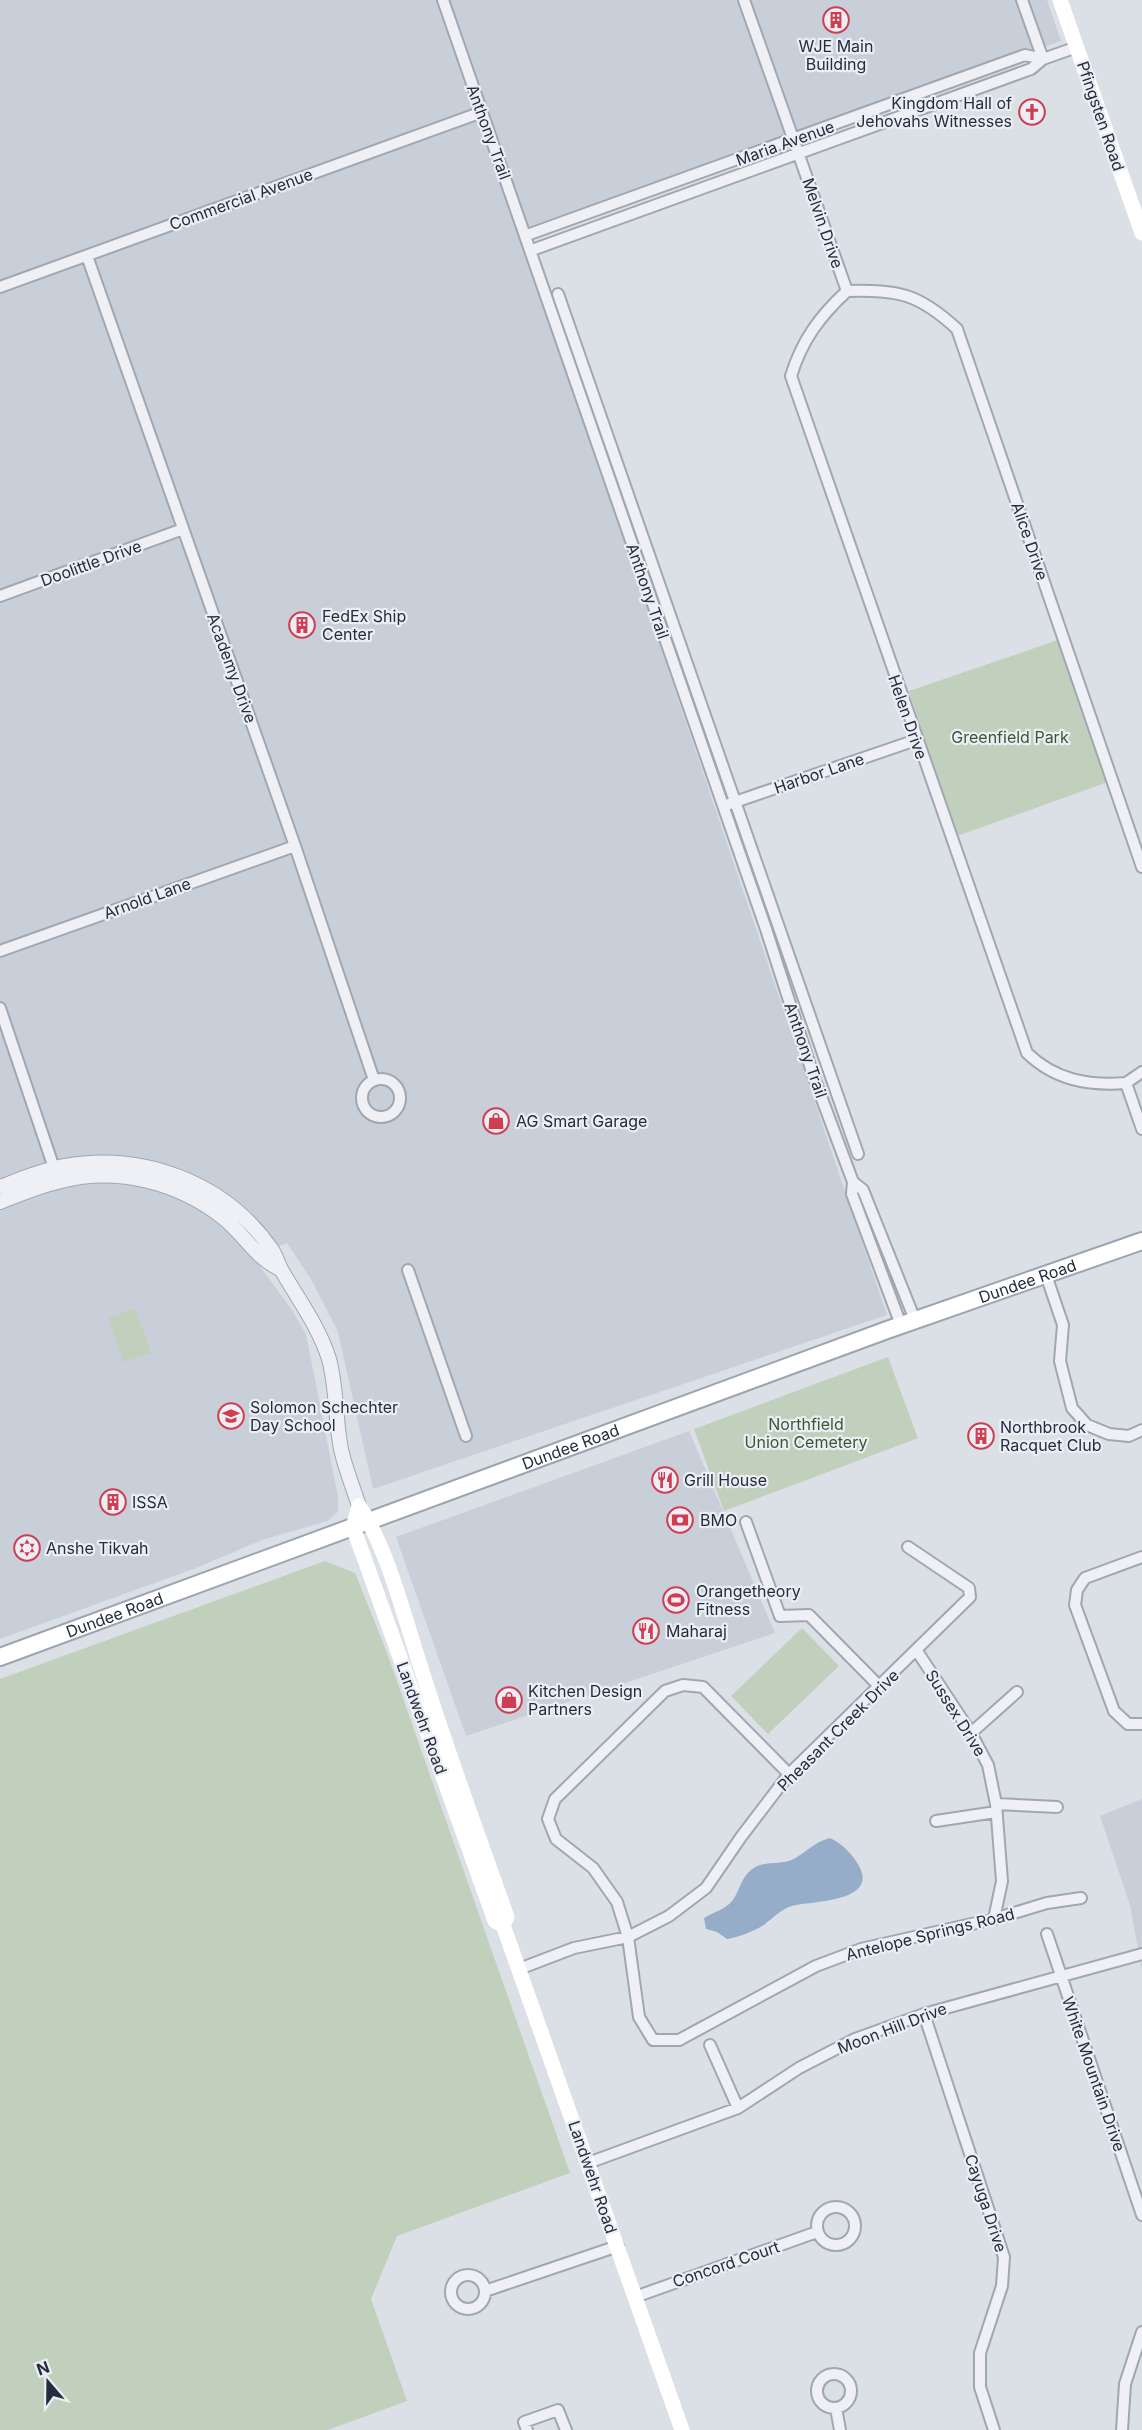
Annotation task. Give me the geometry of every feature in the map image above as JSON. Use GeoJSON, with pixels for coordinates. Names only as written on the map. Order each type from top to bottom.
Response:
{"type":"FeatureCollection","features":[{"type":"Feature","properties":{"kind":"main road","name":"Pfingsten Road"},"geometry":{"type":"LineString","coordinates":[[1060,0],[1142,233]]}},
{"type":"Feature","properties":{"kind":"main road","name":"Dundee Road"},"geometry":{"type":"LineString","coordinates":[[0,1657],[908,1323],[1142,1241]]}},
{"type":"Feature","properties":{"kind":"main road"},"geometry":{"type":"LineString","coordinates":[[359,1506],[361,1524]]}},
{"type":"Feature","properties":{"kind":"main road","name":"Landwehr Road"},"geometry":{"type":"LineString","coordinates":[[361,1524],[495,1921],[503,1925],[682,2430]]}},
{"type":"Feature","properties":{"kind":"street","name":"Anthony Trail"},"geometry":{"type":"LineString","coordinates":[[443,0],[527,235],[813,1075],[853,1182],[852,1194],[908,1323]]}},
{"type":"Feature","properties":{"kind":"street","name":"Melvin Drive"},"geometry":{"type":"LineString","coordinates":[[744,0],[847,291]]}},
{"type":"Feature","properties":{"kind":"street"},"geometry":{"type":"LineString","coordinates":[[1022,0],[1043,58]]}},
{"type":"Feature","properties":{"kind":"street","name":"Maria Avenue"},"geometry":{"type":"LineString","coordinates":[[532,250],[800,155],[1031,69],[1043,58],[1077,47]]}},
{"type":"Feature","properties":{"kind":"street","name":"Maria Avenue"},"geometry":{"type":"LineString","coordinates":[[527,235],[1025,55],[1043,58]]}},
{"type":"Feature","properties":{"kind":"street","name":"Commercial Avenue"},"geometry":{"type":"LineString","coordinates":[[0,286],[482,112]]}},
{"type":"Feature","properties":{"kind":"street","name":"Academy Drive"},"geometry":{"type":"LineString","coordinates":[[87,256],[295,846],[374,1080]]}},
{"type":"Feature","properties":{"kind":"street","name":"Alice Drive"},"geometry":{"type":"LineString","coordinates":[[847,291],[878,290],[908,294],[934,308],[957,329],[1142,867]]}},
{"type":"Feature","properties":{"kind":"street","name":"Helen Drive"},"geometry":{"type":"LineString","coordinates":[[847,291],[826,310],[810,331],[798,354],[791,376],[916,740],[1027,1053],[1041,1067],[1064,1077],[1094,1085],[1126,1083]]}},
{"type":"Feature","properties":{"kind":"street","name":"Anthony Trail"},"geometry":{"type":"LineString","coordinates":[[558,294],[858,1154]]}},
{"type":"Feature","properties":{"kind":"street","name":"Doolittle Drive"},"geometry":{"type":"LineString","coordinates":[[0,596],[183,529]]}},
{"type":"Feature","properties":{"kind":"street","name":"Harbor Lane"},"geometry":{"type":"LineString","coordinates":[[723,807],[916,740]]}},
{"type":"Feature","properties":{"kind":"street","name":"Arnold Lane"},"geometry":{"type":"LineString","coordinates":[[0,951],[295,846]]}},
{"type":"Feature","properties":{"kind":"street"},"geometry":{"type":"LineString","coordinates":[[0,1008],[54,1168]]}},
{"type":"Feature","properties":{"kind":"street"},"geometry":{"type":"LineString","coordinates":[[813,1075],[828,1070]]}},
{"type":"Feature","properties":{"kind":"street"},"geometry":{"type":"LineString","coordinates":[[1142,1072],[1126,1083],[1142,1129]]}},
{"type":"Feature","properties":{"kind":"street"},"geometry":{"type":"LineString","coordinates":[[0,1187],[54,1168],[95,1162],[146,1166],[189,1180],[217,1196],[248,1222],[273,1251],[280,1269],[311,1319],[329,1359],[341,1449],[359,1506]]}},
{"type":"Feature","properties":{"kind":"street"},"geometry":{"type":"LineString","coordinates":[[0,1202],[48,1185],[78,1178],[129,1177],[149,1181],[181,1192],[215,1212],[227,1221],[264,1261],[280,1269]]}},
{"type":"Feature","properties":{"kind":"street"},"geometry":{"type":"LineString","coordinates":[[408,1270],[466,1436]]}},
{"type":"Feature","properties":{"kind":"street"},"geometry":{"type":"LineString","coordinates":[[1046,1275],[1063,1325],[1060,1361],[1072,1408],[1087,1425],[1109,1434],[1129,1436],[1142,1430]]}},
{"type":"Feature","properties":{"kind":"street"},"geometry":{"type":"LineString","coordinates":[[746,1522],[780,1616],[809,1615],[880,1687]]}},
{"type":"Feature","properties":{"kind":"street","name":"Pheasant Creek Drive"},"geometry":{"type":"LineString","coordinates":[[519,1969],[574,1948],[628,1937],[669,1916],[706,1888],[789,1774],[917,1652],[970,1597],[969,1588],[908,1547]]}},
{"type":"Feature","properties":{"kind":"street"},"geometry":{"type":"LineString","coordinates":[[1142,1557],[1085,1578],[1077,1590],[1076,1605],[1114,1711],[1128,1724],[1142,1724]]}},
{"type":"Feature","properties":{"kind":"street","name":"Sussex Drive"},"geometry":{"type":"LineString","coordinates":[[917,1652],[971,1733],[988,1765],[996,1808],[1002,1881],[994,1919]]}},
{"type":"Feature","properties":{"kind":"street"},"geometry":{"type":"LineString","coordinates":[[628,1937],[617,1902],[593,1868],[556,1839],[548,1819],[555,1799],[665,1691],[683,1685],[703,1687],[789,1774]]}},
{"type":"Feature","properties":{"kind":"street"},"geometry":{"type":"LineString","coordinates":[[971,1733],[1017,1692]]}},
{"type":"Feature","properties":{"kind":"street"},"geometry":{"type":"LineString","coordinates":[[936,1821],[996,1808],[1057,1807]]}},
{"type":"Feature","properties":{"kind":"street","name":"Antelope Springs Road"},"geometry":{"type":"LineString","coordinates":[[628,1937],[639,2018],[653,2040],[679,2040],[816,1966],[861,1949],[994,1919],[1047,1903],[1082,1898]]}},
{"type":"Feature","properties":{"kind":"street","name":"White Mountain Drive"},"geometry":{"type":"LineString","coordinates":[[1047,1934],[1142,2215]]}},
{"type":"Feature","properties":{"kind":"street","name":"Moon Hill Drive"},"geometry":{"type":"LineString","coordinates":[[588,2163],[738,2108],[799,2068],[846,2044],[924,2013],[1142,1954]]}},
{"type":"Feature","properties":{"kind":"street","name":"Cayuga Drive"},"geometry":{"type":"LineString","coordinates":[[924,2013],[1004,2257],[1002,2286],[980,2353],[980,2386],[994,2430]]}},
{"type":"Feature","properties":{"kind":"street"},"geometry":{"type":"LineString","coordinates":[[710,2045],[738,2108]]}},
{"type":"Feature","properties":{"kind":"street","name":"Concord Court"},"geometry":{"type":"LineString","coordinates":[[635,2296],[817,2232]]}},
{"type":"Feature","properties":{"kind":"street"},"geometry":{"type":"LineString","coordinates":[[485,2291],[618,2246]]}},
{"type":"Feature","properties":{"kind":"street"},"geometry":{"type":"LineString","coordinates":[[1122,2430],[1125,2384],[1142,2332]]}},
{"type":"Feature","properties":{"kind":"street"},"geometry":{"type":"LineString","coordinates":[[836,2408],[840,2430]]}},
{"type":"Feature","properties":{"kind":"street"},"geometry":{"type":"LineString","coordinates":[[527,2430],[524,2422],[558,2410],[566,2430]]}},
{"type":"Feature","properties":{"kind":"shaded area"},"geometry":{"type":"Polygon","coordinates":[[[0,0],[1047,0],[1061,41],[519,230],[887,1315],[373,1489],[338,1332],[311,1279],[287,1243],[253,1257],[292,1310],[306,1334],[338,1497],[338,1511],[328,1521],[262,1540],[196,1568],[0,1639],[0,0]]]}},
{"type":"Feature","properties":{"kind":"shaded area"},"geometry":{"type":"Polygon","coordinates":[[[689,1431],[775,1633],[466,1736],[396,1537],[689,1431]]]}},
{"type":"Feature","properties":{"kind":"shaded area"},"geometry":{"type":"Polygon","coordinates":[[[1142,1799],[1142,1970],[1130,1905],[1100,1816],[1142,1799]]]}},
{"type":"Feature","properties":{"kind":"green space","name":"Greenfield Park"},"geometry":{"type":"Polygon","coordinates":[[[1058,640],[1108,782],[957,836],[909,691],[1058,640]]]}},
{"type":"Feature","properties":{"kind":"green space"},"geometry":{"type":"Polygon","coordinates":[[[135,1308],[151,1353],[123,1362],[108,1318],[135,1308]]]}},
{"type":"Feature","properties":{"kind":"green space","name":"Northfield Union Cemetery"},"geometry":{"type":"Polygon","coordinates":[[[888,1357],[918,1438],[724,1511],[694,1429],[888,1357]]]}},
{"type":"Feature","properties":{"kind":"green space"},"geometry":{"type":"Polygon","coordinates":[[[325,1561],[355,1573],[386,1650],[570,2173],[397,2236],[371,2299],[407,2401],[328,2430],[0,2430],[0,1679],[325,1561]]]}},
{"type":"Feature","properties":{"kind":"green space"},"geometry":{"type":"Polygon","coordinates":[[[802,1628],[839,1666],[768,1734],[731,1696],[802,1628]]]}},
{"type":"Feature","properties":{"kind":"water"},"geometry":{"type":"Polygon","coordinates":[[[830,1838],[847,1850],[859,1866],[863,1878],[860,1887],[851,1894],[826,1901],[788,1907],[756,1929],[732,1938],[727,1939],[717,1932],[706,1929],[704,1918],[729,1904],[751,1870],[761,1865],[794,1859],[815,1844],[830,1838]]]}},
{"type":"Feature","properties":{"kind":"place","name":"WJE Main Building"},"geometry":{"type":"Point","coordinates":[836,20]}},
{"type":"Feature","properties":{"kind":"place","name":"Kingdom Hall of Jehovahs Witnesses"},"geometry":{"type":"Point","coordinates":[1032,112]}},
{"type":"Feature","properties":{"kind":"place","name":"FedEx Ship Center"},"geometry":{"type":"Point","coordinates":[302,625]}},
{"type":"Feature","properties":{"kind":"place","name":"AG Smart Garage"},"geometry":{"type":"Point","coordinates":[496,1121]}},
{"type":"Feature","properties":{"kind":"place","name":"Solomon Schechter Day School"},"geometry":{"type":"Point","coordinates":[231,1416]}},
{"type":"Feature","properties":{"kind":"place","name":"Northbrook Racquet Club"},"geometry":{"type":"Point","coordinates":[981,1436]}},
{"type":"Feature","properties":{"kind":"place","name":"Grill House"},"geometry":{"type":"Point","coordinates":[665,1480]}},
{"type":"Feature","properties":{"kind":"place","name":"ISSA"},"geometry":{"type":"Point","coordinates":[113,1502]}},
{"type":"Feature","properties":{"kind":"place","name":"BMO"},"geometry":{"type":"Point","coordinates":[680,1520]}},
{"type":"Feature","properties":{"kind":"place","name":"Anshe Tikvah"},"geometry":{"type":"Point","coordinates":[27,1548]}},
{"type":"Feature","properties":{"kind":"place","name":"Orangetheory Fitness"},"geometry":{"type":"Point","coordinates":[676,1600]}},
{"type":"Feature","properties":{"kind":"place","name":"Maharaj"},"geometry":{"type":"Point","coordinates":[646,1631]}},
{"type":"Feature","properties":{"kind":"place","name":"Kitchen Design Partners"},"geometry":{"type":"Point","coordinates":[509,1700]}}]}
